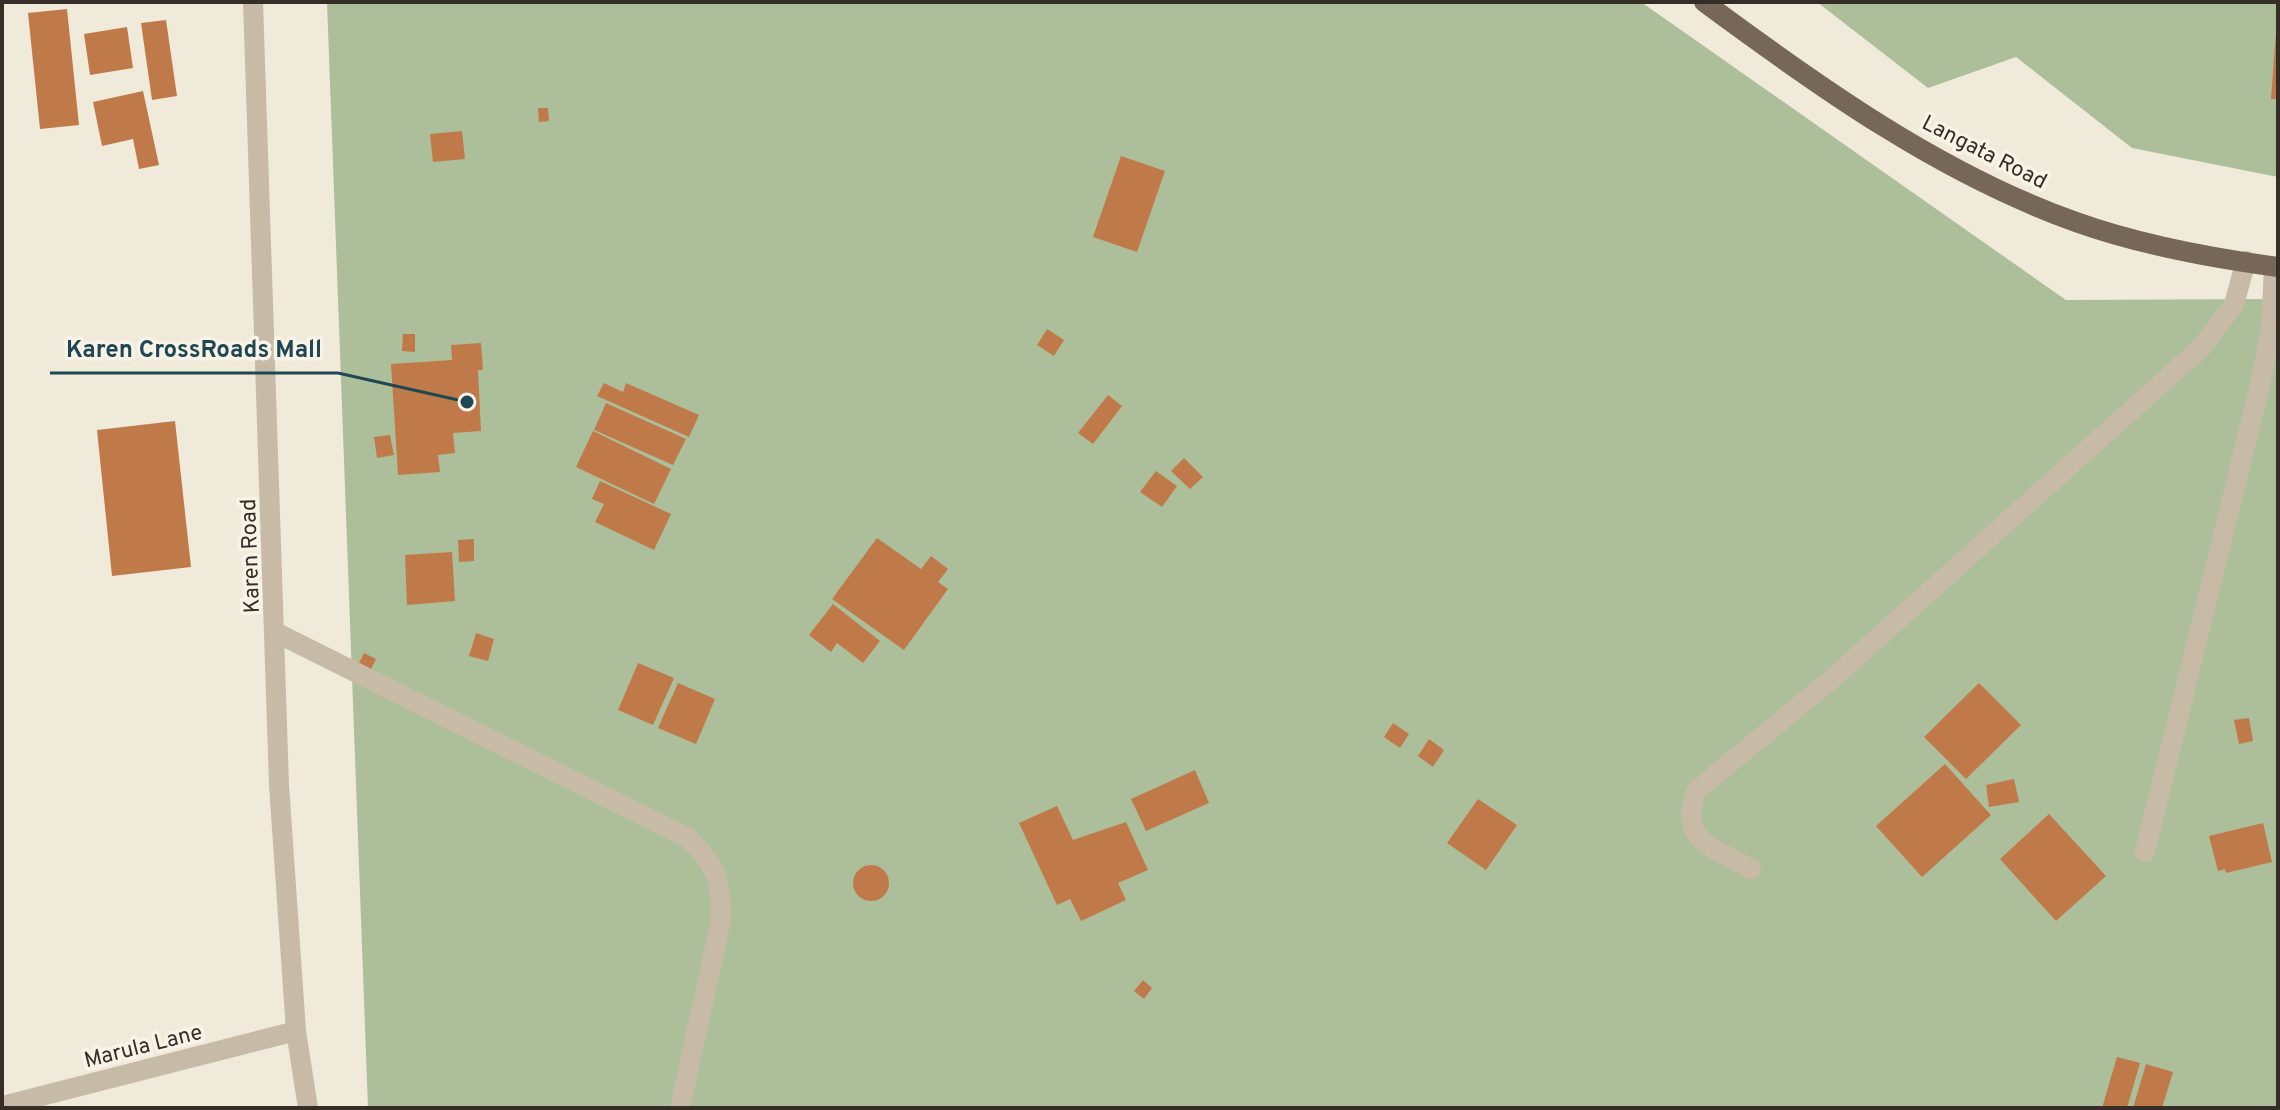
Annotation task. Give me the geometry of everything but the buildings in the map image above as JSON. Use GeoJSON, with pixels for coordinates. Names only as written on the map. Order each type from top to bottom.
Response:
{"type":"FeatureCollection","features":[{"type":"Feature","properties":{"kind":"main road","name":"Langata Road"},"geometry":{"type":"LineString","coordinates":[[1704,2],[1808,79],[1938,157],[2014,196],[2076,222],[2146,242],[2276,267]]}},
{"type":"Feature","properties":{"kind":"street","name":"Karen Road"},"geometry":{"type":"LineString","coordinates":[[253,2],[279,785],[296,1031],[308,1108]]}},
{"type":"Feature","properties":{"kind":"street"},"geometry":{"type":"LineString","coordinates":[[1751,869],[1707,844],[1691,829],[1688,811],[1697,790],[1833,678],[2203,346],[2234,304],[2246,261]]}},
{"type":"Feature","properties":{"kind":"street"},"geometry":{"type":"LineString","coordinates":[[2145,852],[2259,389],[2271,329],[2276,267]]}},
{"type":"Feature","properties":{"kind":"street"},"geometry":{"type":"LineString","coordinates":[[275,632],[688,838],[711,859],[721,889],[721,920],[680,1108]]}},
{"type":"Feature","properties":{"kind":"street","name":"Marula Lane"},"geometry":{"type":"LineString","coordinates":[[2,1106],[296,1031]]}},
{"type":"Feature","properties":{"kind":"green space"},"geometry":{"type":"Polygon","coordinates":[[[327,2],[1641,2],[2066,300],[2278,299],[2278,1108],[368,1108],[327,2]]]}},
{"type":"Feature","properties":{"kind":"green space"},"geometry":{"type":"Polygon","coordinates":[[[1817,2],[2278,2],[2278,177],[2132,148],[2016,57],[1928,88],[1817,2]]]}},
{"type":"Feature","properties":{"kind":"place","name":"Karen CrossRoads Mall"},"geometry":{"type":"Point","coordinates":[467,402]}}]}
